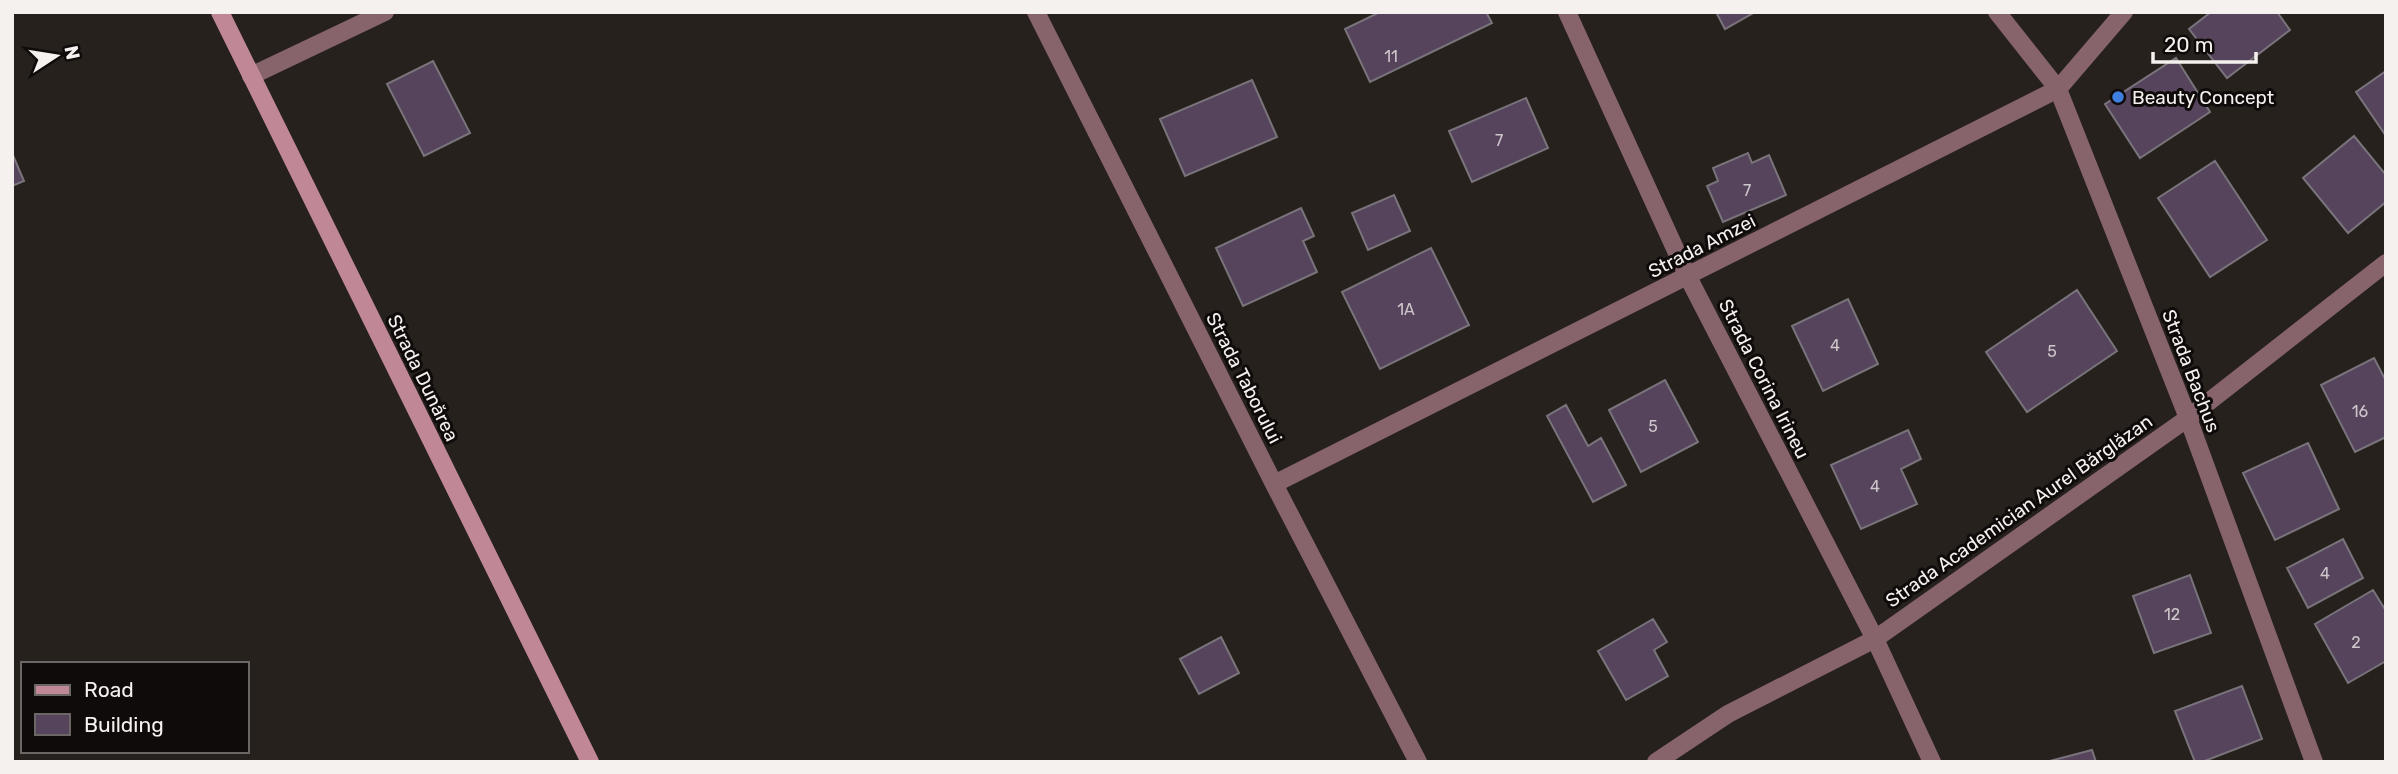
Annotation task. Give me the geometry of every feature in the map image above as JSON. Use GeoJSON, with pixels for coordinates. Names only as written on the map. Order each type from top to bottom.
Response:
{"type":"FeatureCollection","features":[{"type":"Feature","properties":{"kind":"street","name":"Strada Dunărea"},"geometry":{"type":"LineString","coordinates":[[220,12],[590,762]]}},
{"type":"Feature","properties":{"kind":"street"},"geometry":{"type":"LineString","coordinates":[[251,76],[386,12]]}},
{"type":"Feature","properties":{"kind":"street","name":"Strada Taborului"},"geometry":{"type":"LineString","coordinates":[[1036,12],[1274,484],[1418,762]]}},
{"type":"Feature","properties":{"kind":"street","name":"Strada Corina Irineu"},"geometry":{"type":"LineString","coordinates":[[1567,12],[1688,277],[1875,639],[1932,762]]}},
{"type":"Feature","properties":{"kind":"street","name":"Strada Bachus"},"geometry":{"type":"LineString","coordinates":[[1997,12],[2058,89],[2188,418],[2314,762]]}},
{"type":"Feature","properties":{"kind":"street","name":"Strada Amzei"},"geometry":{"type":"LineString","coordinates":[[1274,484],[2058,89],[2124,12]]}},
{"type":"Feature","properties":{"kind":"street","name":"Strada Academician Aurel Bărglăzan"},"geometry":{"type":"LineString","coordinates":[[1656,762],[1728,714],[1875,639],[2188,418],[2386,262]]}},
{"type":"Feature","properties":{"kind":"building"},"geometry":{"type":"Polygon","coordinates":[[[1380,12],[1486,12],[1492,23],[1370,82],[1345,29],[1380,12]]]}},
{"type":"Feature","properties":{"kind":"building"},"geometry":{"type":"Polygon","coordinates":[[[1716,12],[1755,12],[1725,29],[1716,12]]]}},
{"type":"Feature","properties":{"kind":"building"},"geometry":{"type":"Polygon","coordinates":[[[2211,12],[2277,12],[2290,30],[2227,78],[2189,29],[2211,12]]]}},
{"type":"Feature","properties":{"kind":"building"},"geometry":{"type":"Polygon","coordinates":[[[2176,58],[2210,112],[2140,158],[2105,104],[2176,58]]]}},
{"type":"Feature","properties":{"kind":"building"},"geometry":{"type":"Polygon","coordinates":[[[433,61],[470,133],[424,156],[387,84],[433,61]]]}},
{"type":"Feature","properties":{"kind":"building"},"geometry":{"type":"Polygon","coordinates":[[[2386,71],[2386,136],[2356,92],[2386,71]]]}},
{"type":"Feature","properties":{"kind":"building"},"geometry":{"type":"Polygon","coordinates":[[[1252,80],[1277,137],[1185,176],[1160,119],[1252,80]]]}},
{"type":"Feature","properties":{"kind":"building"},"geometry":{"type":"Polygon","coordinates":[[[1526,98],[1548,148],[1472,182],[1449,131],[1526,98]]]}},
{"type":"Feature","properties":{"kind":"building"},"geometry":{"type":"Polygon","coordinates":[[[2354,136],[2386,175],[2386,202],[2348,233],[2303,178],[2354,136]]]}},
{"type":"Feature","properties":{"kind":"building"},"geometry":{"type":"Polygon","coordinates":[[[12,153],[24,181],[12,186],[12,153]]]}},
{"type":"Feature","properties":{"kind":"building"},"geometry":{"type":"Polygon","coordinates":[[[1748,153],[1752,163],[1769,155],[1786,195],[1723,222],[1707,186],[1718,181],[1713,168],[1748,153]]]}},
{"type":"Feature","properties":{"kind":"building"},"geometry":{"type":"Polygon","coordinates":[[[2215,161],[2267,240],[2210,277],[2158,198],[2215,161]]]}},
{"type":"Feature","properties":{"kind":"building"},"geometry":{"type":"Polygon","coordinates":[[[1394,195],[1410,231],[1368,250],[1352,213],[1394,195]]]}},
{"type":"Feature","properties":{"kind":"building"},"geometry":{"type":"Polygon","coordinates":[[[1301,208],[1314,236],[1303,241],[1317,272],[1243,306],[1216,248],[1301,208]]]}},
{"type":"Feature","properties":{"kind":"building"},"geometry":{"type":"Polygon","coordinates":[[[1431,248],[1469,325],[1380,369],[1342,292],[1431,248]]]}},
{"type":"Feature","properties":{"kind":"building"},"geometry":{"type":"Polygon","coordinates":[[[2077,290],[2117,351],[2027,412],[1986,352],[2077,290]]]}},
{"type":"Feature","properties":{"kind":"building"},"geometry":{"type":"Polygon","coordinates":[[[1848,299],[1878,364],[1823,391],[1792,326],[1848,299]]]}},
{"type":"Feature","properties":{"kind":"building"},"geometry":{"type":"Polygon","coordinates":[[[2374,358],[2386,381],[2386,437],[2355,452],[2321,385],[2374,358]]]}},
{"type":"Feature","properties":{"kind":"building"},"geometry":{"type":"Polygon","coordinates":[[[1665,380],[1698,442],[1641,472],[1609,410],[1665,380]]]}},
{"type":"Feature","properties":{"kind":"building"},"geometry":{"type":"Polygon","coordinates":[[[1566,405],[1588,446],[1601,438],[1626,485],[1593,502],[1547,416],[1566,405]]]}},
{"type":"Feature","properties":{"kind":"building"},"geometry":{"type":"Polygon","coordinates":[[[1908,430],[1921,459],[1901,469],[1917,504],[1861,529],[1831,465],[1908,430]]]}},
{"type":"Feature","properties":{"kind":"building"},"geometry":{"type":"Polygon","coordinates":[[[2308,443],[2339,509],[2275,540],[2243,473],[2308,443]]]}},
{"type":"Feature","properties":{"kind":"building"},"geometry":{"type":"Polygon","coordinates":[[[2343,539],[2363,578],[2308,608],[2287,568],[2343,539]]]}},
{"type":"Feature","properties":{"kind":"building"},"geometry":{"type":"Polygon","coordinates":[[[2190,575],[2211,633],[2154,653],[2133,596],[2190,575]]]}},
{"type":"Feature","properties":{"kind":"building"},"geometry":{"type":"Polygon","coordinates":[[[2373,590],[2386,611],[2386,661],[2348,683],[2315,624],[2373,590]]]}},
{"type":"Feature","properties":{"kind":"building"},"geometry":{"type":"Polygon","coordinates":[[[1653,619],[1667,642],[1654,650],[1668,676],[1626,700],[1598,651],[1653,619]]]}},
{"type":"Feature","properties":{"kind":"building"},"geometry":{"type":"Polygon","coordinates":[[[1221,637],[1239,673],[1199,694],[1180,659],[1221,637]]]}},
{"type":"Feature","properties":{"kind":"building"},"geometry":{"type":"Polygon","coordinates":[[[2242,686],[2262,739],[2202,762],[2195,762],[2175,711],[2242,686]]]}},
{"type":"Feature","properties":{"kind":"building"},"geometry":{"type":"Polygon","coordinates":[[[2092,750],[2096,762],[2046,762],[2092,750]]]}},
{"type":"Feature","properties":{"kind":"place","name":"Beauty Concept"},"geometry":{"type":"Point","coordinates":[2118,97]}}]}
